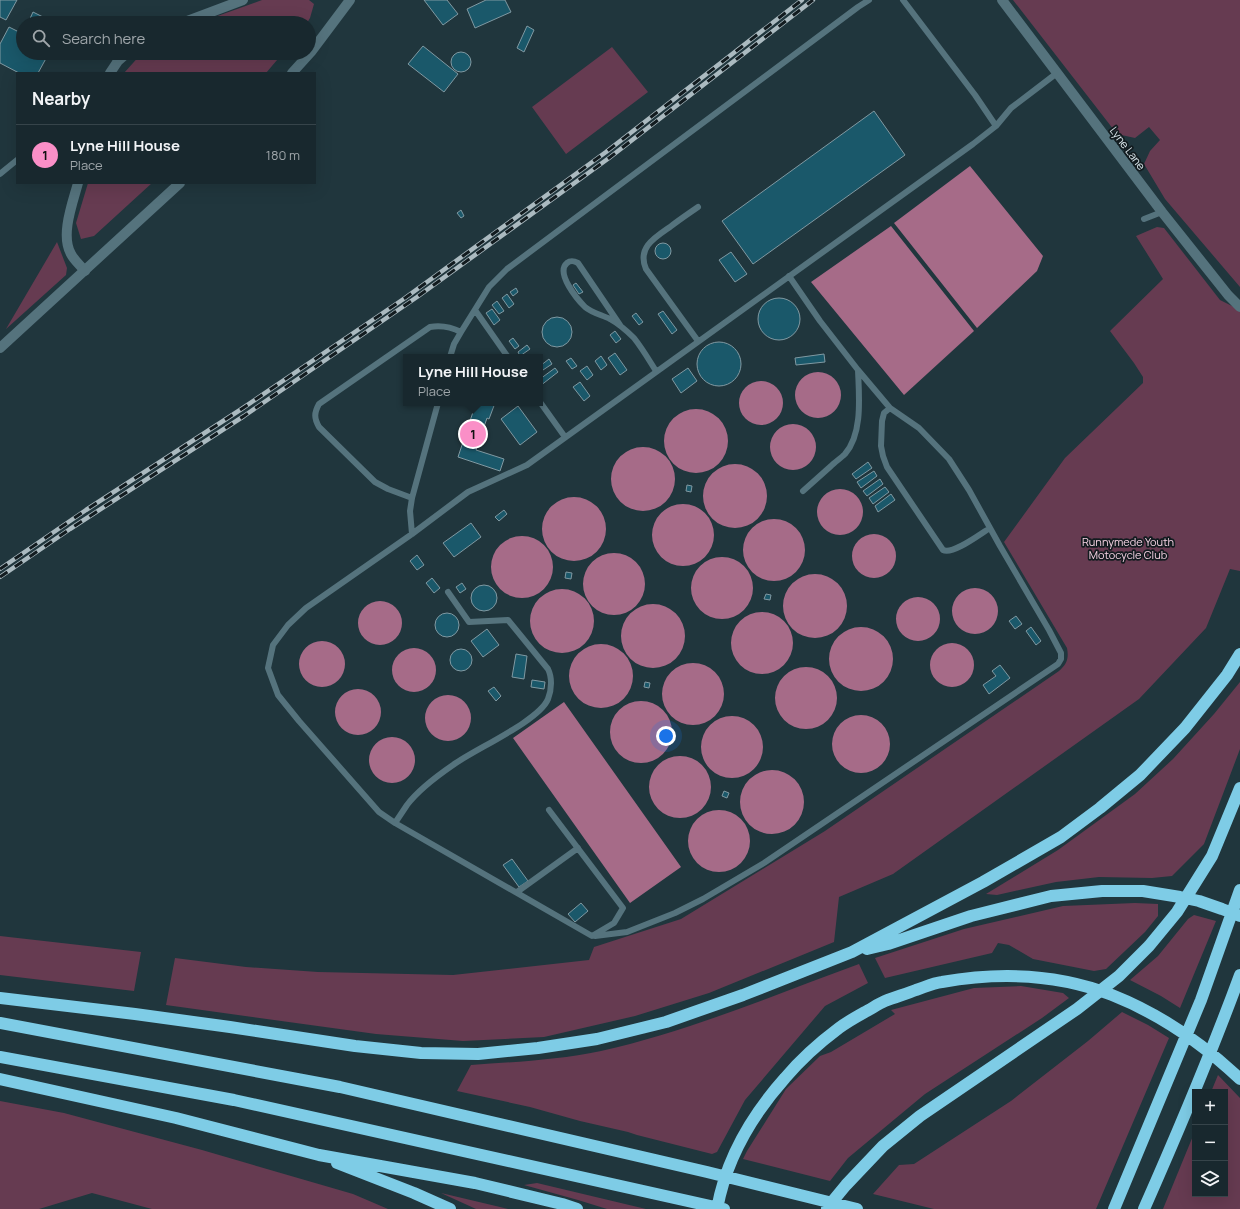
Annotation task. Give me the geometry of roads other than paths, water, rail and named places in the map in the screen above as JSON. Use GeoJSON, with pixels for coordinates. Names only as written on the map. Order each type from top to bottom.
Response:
{"type":"FeatureCollection","features":[{"type":"Feature","properties":{"kind":"highway"},"geometry":{"type":"LineString","coordinates":[[0,998],[230,1027],[355,1046],[421,1053],[478,1054],[538,1048],[597,1039],[666,1022],[743,995],[852,952],[983,882],[1061,837],[1100,808],[1140,775],[1185,728],[1227,675],[1240,654]]}},
{"type":"Feature","properties":{"kind":"highway"},"geometry":{"type":"LineString","coordinates":[[827,1209],[846,1184],[883,1146],[920,1116],[1077,1009],[1119,976],[1149,946],[1177,912],[1212,856],[1240,788]]}},
{"type":"Feature","properties":{"kind":"highway"},"geometry":{"type":"LineString","coordinates":[[1114,1209],[1201,1000],[1240,890]]}},
{"type":"Feature","properties":{"kind":"highway"},"geometry":{"type":"LineString","coordinates":[[852,952],[888,944],[971,916],[1051,896],[1102,891],[1143,891],[1180,897],[1222,909],[1240,916]]}},
{"type":"Feature","properties":{"kind":"highway"},"geometry":{"type":"LineString","coordinates":[[1144,1209],[1198,1082],[1240,975]]}},
{"type":"Feature","properties":{"kind":"highway"},"geometry":{"type":"LineString","coordinates":[[717,1209],[720,1191],[747,1129],[775,1089],[802,1058],[840,1027],[884,1001],[940,982],[990,976],[1022,976],[1089,987],[1112,995],[1156,1016],[1200,1044],[1240,1079]]}},
{"type":"Feature","properties":{"kind":"highway"},"geometry":{"type":"LineString","coordinates":[[0,1023],[340,1087],[707,1172],[858,1209]]}},
{"type":"Feature","properties":{"kind":"highway"},"geometry":{"type":"LineString","coordinates":[[0,1057],[234,1100],[724,1209]]}},
{"type":"Feature","properties":{"kind":"highway"},"geometry":{"type":"LineString","coordinates":[[0,1079],[176,1118],[319,1155],[475,1183],[577,1209]]}},
{"type":"Feature","properties":{"kind":"highway"},"geometry":{"type":"LineString","coordinates":[[319,1155],[450,1209]]}},
{"type":"Feature","properties":{"kind":"street"},"geometry":{"type":"LineString","coordinates":[[201,16],[243,0]]}},
{"type":"Feature","properties":{"kind":"street","name":"Lyne Lane"},"geometry":{"type":"LineString","coordinates":[[1002,0],[1162,212],[1240,307]]}},
{"type":"Feature","properties":{"kind":"street"},"geometry":{"type":"LineString","coordinates":[[316,44],[348,1]]}},
{"type":"Feature","properties":{"kind":"street"},"geometry":{"type":"LineString","coordinates":[[293,72],[303,60]]}},
{"type":"Feature","properties":{"kind":"street"},"geometry":{"type":"LineString","coordinates":[[111,72],[118,61]]}},
{"type":"Feature","properties":{"kind":"street"},"geometry":{"type":"LineString","coordinates":[[78,184],[67,225],[67,242],[71,253],[85,270]]}},
{"type":"Feature","properties":{"kind":"street"},"geometry":{"type":"LineString","coordinates":[[0,348],[179,184]]}},
{"type":"Feature","properties":{"kind":"lane"},"geometry":{"type":"LineString","coordinates":[[451,354],[454,344],[489,287],[507,269],[869,0]]}},
{"type":"Feature","properties":{"kind":"lane"},"geometry":{"type":"LineString","coordinates":[[903,0],[975,95],[996,126]]}},
{"type":"Feature","properties":{"kind":"lane"},"geometry":{"type":"LineString","coordinates":[[789,276],[820,321],[890,408],[919,428],[949,459],[969,490],[1049,630],[1061,653],[1061,659],[1058,664],[764,863],[675,914],[626,932],[592,936],[395,823],[379,812],[298,721],[278,695],[268,668],[272,645],[288,625],[306,608],[412,534],[468,492],[526,465],[996,126],[1011,108],[1057,73]]}},
{"type":"Feature","properties":{"kind":"lane"},"geometry":{"type":"LineString","coordinates":[[0,174],[16,161]]}},
{"type":"Feature","properties":{"kind":"lane"},"geometry":{"type":"LineString","coordinates":[[698,207],[652,240],[646,248],[644,264],[646,269],[698,341]]}},
{"type":"Feature","properties":{"kind":"lane"},"geometry":{"type":"LineString","coordinates":[[1144,219],[1162,212]]}},
{"type":"Feature","properties":{"kind":"lane"},"geometry":{"type":"LineString","coordinates":[[620,326],[578,263],[573,261],[567,264],[563,269],[563,272],[569,286],[578,299],[586,308],[620,326],[634,338],[656,371]]}},
{"type":"Feature","properties":{"kind":"lane"},"geometry":{"type":"LineString","coordinates":[[475,310],[506,354]]}},
{"type":"Feature","properties":{"kind":"lane"},"geometry":{"type":"LineString","coordinates":[[412,498],[388,489],[375,482],[319,427],[316,421],[315,412],[318,404],[430,327],[437,326],[451,328],[461,332]]}},
{"type":"Feature","properties":{"kind":"lane"},"geometry":{"type":"LineString","coordinates":[[804,491],[845,453],[851,443],[858,417],[858,370]]}},
{"type":"Feature","properties":{"kind":"lane"},"geometry":{"type":"LineString","coordinates":[[412,534],[410,511],[412,498],[437,406]]}},
{"type":"Feature","properties":{"kind":"lane"},"geometry":{"type":"LineString","coordinates":[[543,406],[565,437]]}},
{"type":"Feature","properties":{"kind":"lane"},"geometry":{"type":"LineString","coordinates":[[890,408],[884,413],[882,421],[881,446],[883,456],[887,466],[942,550],[954,550],[990,528]]}},
{"type":"Feature","properties":{"kind":"lane"},"geometry":{"type":"LineString","coordinates":[[395,823],[408,804],[429,783],[455,763],[529,719],[540,710],[548,699],[551,674],[508,620],[469,622],[448,592]]}},
{"type":"Feature","properties":{"kind":"lane"},"geometry":{"type":"LineString","coordinates":[[549,810],[623,908],[614,923],[592,936]]}},
{"type":"Feature","properties":{"kind":"lane"},"geometry":{"type":"LineString","coordinates":[[517,892],[578,848]]}},
{"type":"Feature","properties":{"kind":"railway"},"geometry":{"type":"LineString","coordinates":[[0,569],[86,510],[240,410],[405,298],[606,152],[802,0]]}},
{"type":"Feature","properties":{"kind":"railway"},"geometry":{"type":"LineString","coordinates":[[0,577],[70,529],[244,416],[417,297],[609,158],[813,0]]}},
{"type":"Feature","properties":{"kind":"place","name":"Lyne Hill House"},"geometry":{"type":"Point","coordinates":[473,434]}},
{"type":"Feature","properties":{"kind":"park label","name":"Runnymede Youth Motocycle Club"},"geometry":{"type":"Point","coordinates":[1128,547]}}]}
